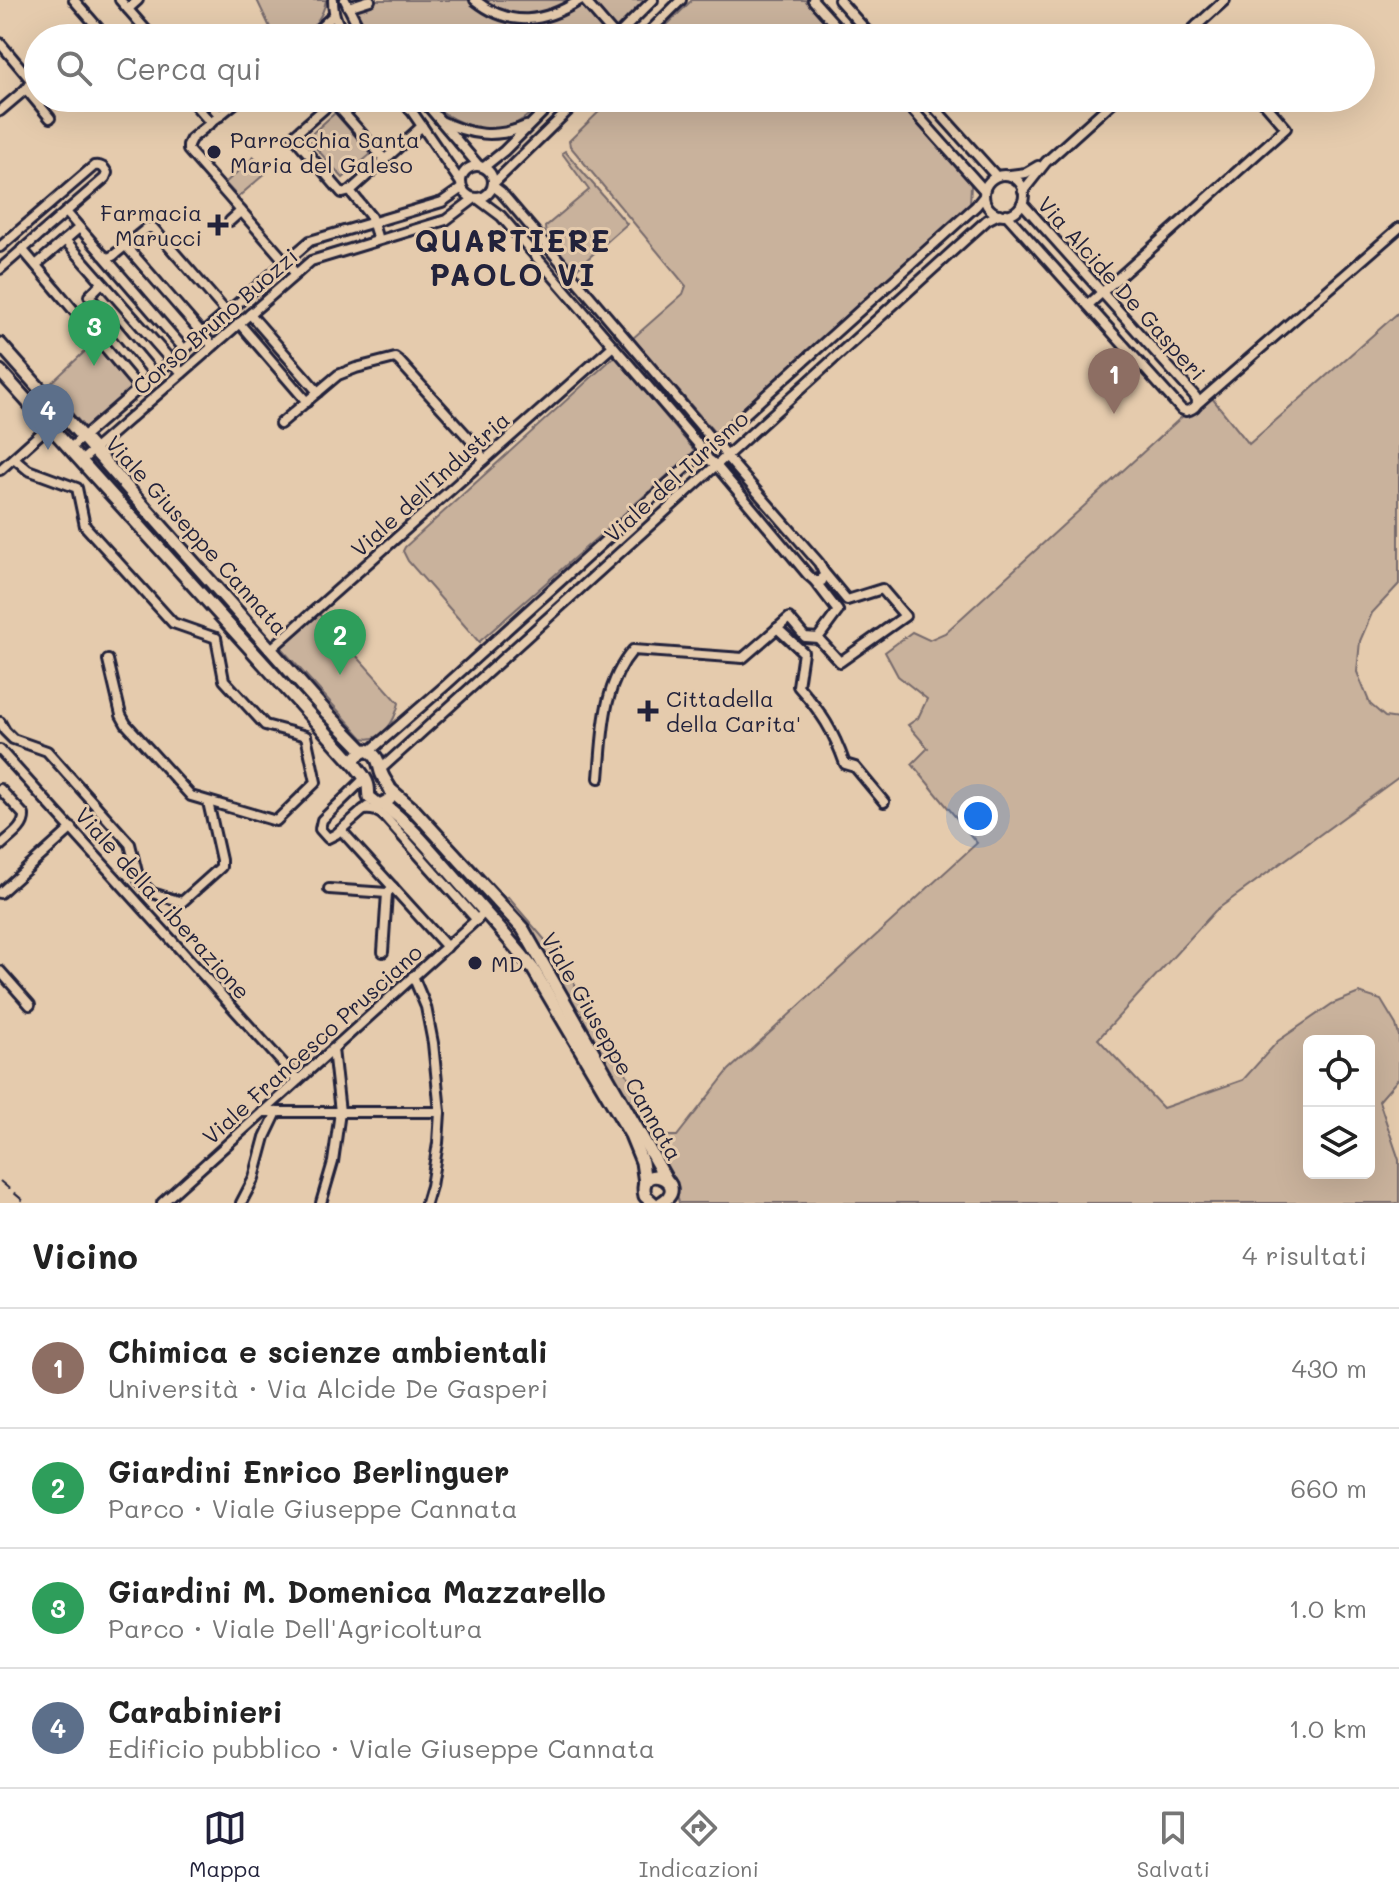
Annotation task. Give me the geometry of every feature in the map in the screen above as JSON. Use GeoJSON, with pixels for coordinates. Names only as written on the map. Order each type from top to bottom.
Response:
{"type":"FeatureCollection","features":[{"type":"Feature","properties":{"kind":"street"},"geometry":{"type":"LineString","coordinates":[[74,0],[95,24]]}},
{"type":"Feature","properties":{"kind":"street"},"geometry":{"type":"LineString","coordinates":[[120,0],[141,24]]}},
{"type":"Feature","properties":{"kind":"street"},"geometry":{"type":"LineString","coordinates":[[128,9],[138,0]]}},
{"type":"Feature","properties":{"kind":"street"},"geometry":{"type":"LineString","coordinates":[[333,0],[337,24]]}},
{"type":"Feature","properties":{"kind":"street"},"geometry":{"type":"LineString","coordinates":[[357,24],[347,4],[370,0]]}},
{"type":"Feature","properties":{"kind":"street"},"geometry":{"type":"LineString","coordinates":[[475,0],[487,9],[511,18],[536,19],[561,12],[582,0],[603,24]]}},
{"type":"Feature","properties":{"kind":"street"},"geometry":{"type":"LineString","coordinates":[[629,24],[653,0]]}},
{"type":"Feature","properties":{"kind":"street"},"geometry":{"type":"LineString","coordinates":[[656,24],[681,0]]}},
{"type":"Feature","properties":{"kind":"street"},"geometry":{"type":"LineString","coordinates":[[813,0],[834,24]]}},
{"type":"Feature","properties":{"kind":"street"},"geometry":{"type":"LineString","coordinates":[[839,0],[860,24]]}},
{"type":"Feature","properties":{"kind":"street"},"geometry":{"type":"LineString","coordinates":[[1198,24],[1225,0]]}},
{"type":"Feature","properties":{"kind":"street"},"geometry":{"type":"LineString","coordinates":[[324,24],[334,15]]}},
{"type":"Feature","properties":{"kind":"street"},"geometry":{"type":"LineString","coordinates":[[0,43],[24,72]]}},
{"type":"Feature","properties":{"kind":"street"},"geometry":{"type":"LineString","coordinates":[[0,111],[24,91]]}},
{"type":"Feature","properties":{"kind":"street"},"geometry":{"type":"LineString","coordinates":[[45,112],[50,118]]}},
{"type":"Feature","properties":{"kind":"street"},"geometry":{"type":"LineString","coordinates":[[201,112],[211,123]]}},
{"type":"Feature","properties":{"kind":"street"},"geometry":{"type":"LineString","coordinates":[[217,112],[220,116]]}},
{"type":"Feature","properties":{"kind":"street"},"geometry":{"type":"LineString","coordinates":[[225,112],[191,139],[188,150],[296,274]]}},
{"type":"Feature","properties":{"kind":"street"},"geometry":{"type":"LineString","coordinates":[[318,112],[293,136],[342,193],[350,191],[422,126]]}},
{"type":"Feature","properties":{"kind":"street"},"geometry":{"type":"LineString","coordinates":[[342,112],[385,160]]}},
{"type":"Feature","properties":{"kind":"street"},"geometry":{"type":"LineString","coordinates":[[411,112],[465,193],[501,216],[815,581],[838,611],[818,638]]}},
{"type":"Feature","properties":{"kind":"street"},"geometry":{"type":"LineString","coordinates":[[433,112],[492,174],[493,185],[721,447],[847,600],[882,589],[905,616],[840,662],[818,638],[805,637],[789,618],[743,658],[633,650],[621,663],[605,707],[599,778]]}},
{"type":"Feature","properties":{"kind":"street"},"geometry":{"type":"LineString","coordinates":[[462,185],[464,172],[468,168],[482,166],[544,112]]}},
{"type":"Feature","properties":{"kind":"street"},"geometry":{"type":"LineString","coordinates":[[476,198],[487,195],[493,185],[567,112]]}},
{"type":"Feature","properties":{"kind":"street"},"geometry":{"type":"LineString","coordinates":[[914,112],[984,193],[989,207],[1002,214],[1015,211],[1022,203],[1023,191],[1018,181],[1009,176]]}},
{"type":"Feature","properties":{"kind":"street"},"geometry":{"type":"LineString","coordinates":[[939,112],[996,176]]}},
{"type":"Feature","properties":{"kind":"street"},"geometry":{"type":"LineString","coordinates":[[1023,191],[1046,162],[1101,112]]}},
{"type":"Feature","properties":{"kind":"street"},"geometry":{"type":"LineString","coordinates":[[1088,305],[1286,128],[1272,112]]}},
{"type":"Feature","properties":{"kind":"street"},"geometry":{"type":"LineString","coordinates":[[441,121],[477,134],[493,135],[508,133],[534,122]]}},
{"type":"Feature","properties":{"kind":"street"},"geometry":{"type":"LineString","coordinates":[[984,193],[996,176],[1026,173],[1046,162]]}},
{"type":"Feature","properties":{"kind":"street"},"geometry":{"type":"LineString","coordinates":[[0,247],[94,166],[104,168],[107,173],[105,178],[0,269]]}},
{"type":"Feature","properties":{"kind":"street","name":"Corso Bruno Buozzi"},"geometry":{"type":"LineString","coordinates":[[70,448],[310,241],[442,202],[462,185]]}},
{"type":"Feature","properties":{"kind":"street"},"geometry":{"type":"LineString","coordinates":[[350,191],[370,215],[378,240]]}},
{"type":"Feature","properties":{"kind":"street","name":"Viale del Turismo"},"geometry":{"type":"LineString","coordinates":[[367,751],[446,685],[976,206],[984,193]]}},
{"type":"Feature","properties":{"kind":"street","name":"Corso Bruno Buozzi"},"geometry":{"type":"LineString","coordinates":[[81,461],[311,261],[446,220],[476,198]]}},
{"type":"Feature","properties":{"kind":"street","name":"Via Alcide De Gasperi"},"geometry":{"type":"LineString","coordinates":[[1002,214],[1181,409],[1191,410],[1197,404],[1197,398],[1022,203]]}},
{"type":"Feature","properties":{"kind":"street"},"geometry":{"type":"LineString","coordinates":[[230,221],[241,211]]}},
{"type":"Feature","properties":{"kind":"street"},"geometry":{"type":"LineString","coordinates":[[66,212],[185,350]]}},
{"type":"Feature","properties":{"kind":"street","name":"Viale del Turismo"},"geometry":{"type":"LineString","coordinates":[[381,769],[987,220],[1002,214]]}},
{"type":"Feature","properties":{"kind":"street"},"geometry":{"type":"LineString","coordinates":[[36,265],[79,228]]}},
{"type":"Feature","properties":{"kind":"street"},"geometry":{"type":"LineString","coordinates":[[103,255],[109,258],[147,228],[153,228],[227,313]]}},
{"type":"Feature","properties":{"kind":"street"},"geometry":{"type":"LineString","coordinates":[[1197,404],[1399,228]]}},
{"type":"Feature","properties":{"kind":"street"},"geometry":{"type":"LineString","coordinates":[[65,240],[182,373]]}},
{"type":"Feature","properties":{"kind":"street"},"geometry":{"type":"LineString","coordinates":[[125,245],[213,346]]}},
{"type":"Feature","properties":{"kind":"street"},"geometry":{"type":"LineString","coordinates":[[22,249],[140,389]]}},
{"type":"Feature","properties":{"kind":"street"},"geometry":{"type":"LineString","coordinates":[[102,283],[89,296],[156,376]]}},
{"type":"Feature","properties":{"kind":"street"},"geometry":{"type":"LineString","coordinates":[[250,314],[318,392]]}},
{"type":"Feature","properties":{"kind":"street"},"geometry":{"type":"LineString","coordinates":[[239,323],[307,402]]}},
{"type":"Feature","properties":{"kind":"street","name":"Viale Giuseppe Cannata"},"geometry":{"type":"LineString","coordinates":[[0,344],[327,713],[377,757],[392,791],[414,810],[523,929],[669,1185],[675,1203]]}},
{"type":"Feature","properties":{"kind":"street","name":"Viale dell'Industria"},"geometry":{"type":"LineString","coordinates":[[271,649],[613,346]]}},
{"type":"Feature","properties":{"kind":"street"},"geometry":{"type":"LineString","coordinates":[[280,424],[338,375],[395,358],[476,446],[484,460]]}},
{"type":"Feature","properties":{"kind":"street","name":"Viale Giuseppe Cannata"},"geometry":{"type":"LineString","coordinates":[[0,371],[355,765],[365,778],[369,797],[408,826],[481,916]]}},
{"type":"Feature","properties":{"kind":"street"},"geometry":{"type":"LineString","coordinates":[[0,470],[49,426]]}},
{"type":"Feature","properties":{"kind":"street"},"geometry":{"type":"LineString","coordinates":[[14,458],[28,470],[77,488]]}},
{"type":"Feature","properties":{"kind":"street"},"geometry":{"type":"LineString","coordinates":[[77,488],[92,473]]}},
{"type":"Feature","properties":{"kind":"street"},"geometry":{"type":"LineString","coordinates":[[77,488],[85,526],[173,623],[216,638]]}},
{"type":"Feature","properties":{"kind":"street"},"geometry":{"type":"LineString","coordinates":[[577,566],[588,579]]}},
{"type":"Feature","properties":{"kind":"street"},"geometry":{"type":"LineString","coordinates":[[815,581],[822,581],[823,571]]}},
{"type":"Feature","properties":{"kind":"street"},"geometry":{"type":"LineString","coordinates":[[216,638],[230,626]]}},
{"type":"Feature","properties":{"kind":"street"},"geometry":{"type":"LineString","coordinates":[[777,628],[803,652],[798,686],[819,710],[836,737],[845,764],[855,767],[884,802]]}},
{"type":"Feature","properties":{"kind":"street"},"geometry":{"type":"LineString","coordinates":[[216,638],[224,680],[229,686],[265,725],[306,736]]}},
{"type":"Feature","properties":{"kind":"street"},"geometry":{"type":"LineString","coordinates":[[108,660],[126,724],[191,796],[276,821],[316,782],[306,736]]}},
{"type":"Feature","properties":{"kind":"street"},"geometry":{"type":"LineString","coordinates":[[446,685],[458,697]]}},
{"type":"Feature","properties":{"kind":"street"},"geometry":{"type":"LineString","coordinates":[[0,722],[13,739],[47,751],[130,844],[139,880],[152,893],[182,902],[221,867],[208,802]]}},
{"type":"Feature","properties":{"kind":"street"},"geometry":{"type":"LineString","coordinates":[[306,736],[318,725]]}},
{"type":"Feature","properties":{"kind":"street","name":"Viale della Liberazione"},"geometry":{"type":"LineString","coordinates":[[0,750],[298,1080]]}},
{"type":"Feature","properties":{"kind":"street"},"geometry":{"type":"LineString","coordinates":[[355,765],[358,755],[367,751]]}},
{"type":"Feature","properties":{"kind":"street"},"geometry":{"type":"LineString","coordinates":[[365,778],[322,820],[320,829],[328,838],[363,810],[389,800],[392,791]]}},
{"type":"Feature","properties":{"kind":"street"},"geometry":{"type":"LineString","coordinates":[[0,789],[25,819],[0,846]]}},
{"type":"Feature","properties":{"kind":"street","name":"Viale Giuseppe Cannata"},"geometry":{"type":"LineString","coordinates":[[363,810],[379,812],[386,818],[533,969],[631,1135],[642,1162],[645,1196],[653,1203]]}},
{"type":"Feature","properties":{"kind":"street"},"geometry":{"type":"LineString","coordinates":[[0,893],[72,828]]}},
{"type":"Feature","properties":{"kind":"street"},"geometry":{"type":"LineString","coordinates":[[341,830],[390,890],[447,947]]}},
{"type":"Feature","properties":{"kind":"street"},"geometry":{"type":"LineString","coordinates":[[132,895],[144,885]]}},
{"type":"Feature","properties":{"kind":"street"},"geometry":{"type":"LineString","coordinates":[[329,889],[390,890]]}},
{"type":"Feature","properties":{"kind":"street"},"geometry":{"type":"LineString","coordinates":[[383,952],[390,890]]}},
{"type":"Feature","properties":{"kind":"street","name":"Viale Francesco Prusciano"},"geometry":{"type":"LineString","coordinates":[[162,1203],[481,916]]}},
{"type":"Feature","properties":{"kind":"street"},"geometry":{"type":"LineString","coordinates":[[0,971],[30,1005]]}},
{"type":"Feature","properties":{"kind":"street"},"geometry":{"type":"LineString","coordinates":[[413,976],[426,1007],[440,1112],[436,1157],[426,1203]]}},
{"type":"Feature","properties":{"kind":"street"},"geometry":{"type":"LineString","coordinates":[[321,1203],[333,1162],[340,1112],[333,1049]]}},
{"type":"Feature","properties":{"kind":"street"},"geometry":{"type":"LineString","coordinates":[[263,1112],[440,1112]]}},
{"type":"Feature","properties":{"kind":"street"},"geometry":{"type":"LineString","coordinates":[[241,1203],[254,1178],[265,1137],[277,1112]]}},
{"type":"Feature","properties":{"kind":"street"},"geometry":{"type":"LineString","coordinates":[[636,1203],[644,1185],[660,1176],[669,1185],[668,1198],[661,1203]]}},
{"type":"Feature","properties":{"kind":"shaded area"},"geometry":{"type":"Polygon","coordinates":[[[257,0],[326,0],[315,24],[268,24],[257,0]]]}},
{"type":"Feature","properties":{"kind":"shaded area"},"geometry":{"type":"Polygon","coordinates":[[[353,0],[646,0],[622,24],[363,24],[353,0]]]}},
{"type":"Feature","properties":{"kind":"shaded area"},"geometry":{"type":"Polygon","coordinates":[[[692,0],[805,0],[827,24],[668,24],[692,0]]]}},
{"type":"Feature","properties":{"kind":"shaded area"},"geometry":{"type":"Polygon","coordinates":[[[443,112],[532,112],[511,125],[498,128],[472,126],[443,112]]]}},
{"type":"Feature","properties":{"kind":"shaded area"},"geometry":{"type":"Polygon","coordinates":[[[599,112],[908,112],[967,177],[971,185],[970,205],[715,433],[633,338],[683,294],[686,286],[569,141],[599,112]]]}},
{"type":"Feature","properties":{"kind":"shaded area"},"geometry":{"type":"Polygon","coordinates":[[[335,113],[371,154],[343,178],[307,138],[335,113]]]}},
{"type":"Feature","properties":{"kind":"shaded area"},"geometry":{"type":"Polygon","coordinates":[[[565,151],[627,224],[575,270],[546,236],[545,227],[589,190],[562,153],[565,151]]]}},
{"type":"Feature","properties":{"kind":"shaded area"},"geometry":{"type":"Polygon","coordinates":[[[254,157],[267,172],[238,197],[225,183],[254,157]]]}},
{"type":"Feature","properties":{"kind":"shaded area"},"geometry":{"type":"Polygon","coordinates":[[[1399,312],[1399,584],[1372,613],[1360,641],[1357,672],[1370,704],[1385,717],[1399,719],[1399,777],[1215,911],[1098,1039],[1163,1108],[1243,1080],[1278,1041],[1332,1004],[1359,993],[1381,1000],[1399,1036],[1399,1078],[1379,1101],[1399,1160],[1399,1203],[679,1203],[674,1181],[660,1164],[502,902],[508,897],[558,955],[657,1127],[666,1136],[677,1136],[729,1070],[977,843],[912,764],[928,748],[908,725],[918,718],[927,699],[898,676],[885,652],[912,632],[929,640],[945,633],[1208,393],[1249,444],[1399,312]]]}},
{"type":"Feature","properties":{"kind":"shaded area"},"geometry":{"type":"Polygon","coordinates":[[[97,340],[136,387],[86,429],[48,386],[97,340]]]}},
{"type":"Feature","properties":{"kind":"shaded area"},"geometry":{"type":"Polygon","coordinates":[[[615,356],[695,451],[479,642],[408,561],[403,551],[615,356]]]}},
{"type":"Feature","properties":{"kind":"shaded area"},"geometry":{"type":"Polygon","coordinates":[[[319,614],[399,703],[387,729],[376,737],[363,738],[281,648],[319,614]]]}},
{"type":"Feature","properties":{"kind":"railway"},"geometry":{"type":"LineString","coordinates":[[0,1181],[26,1203]]}},
{"type":"Feature","properties":{"kind":"place","name":"Parrocchia Santa Maria del Galeso"},"geometry":{"type":"Point","coordinates":[214,152]}},
{"type":"Feature","properties":{"kind":"place","name":"Farmacia Marucci"},"geometry":{"type":"Point","coordinates":[218,225]}},
{"type":"Feature","properties":{"kind":"place","name":"Giardini M. Domenica Mazzarello"},"geometry":{"type":"Point","coordinates":[94,366]}},
{"type":"Feature","properties":{"kind":"place","name":"Chimica e scienze ambientali"},"geometry":{"type":"Point","coordinates":[1114,414]}},
{"type":"Feature","properties":{"kind":"place","name":"Carabinieri"},"geometry":{"type":"Point","coordinates":[48,450]}},
{"type":"Feature","properties":{"kind":"place","name":"Giardini Enrico Berlinguer"},"geometry":{"type":"Point","coordinates":[340,675]}},
{"type":"Feature","properties":{"kind":"place","name":"Cittadella della Carita'"},"geometry":{"type":"Point","coordinates":[648,711]}},
{"type":"Feature","properties":{"kind":"place","name":"MD"},"geometry":{"type":"Point","coordinates":[475,963]}},
{"type":"Feature","properties":{"kind":"district","name":"QUARTIERE PAOLO VI"},"geometry":{"type":"Point","coordinates":[513,257]}}]}
